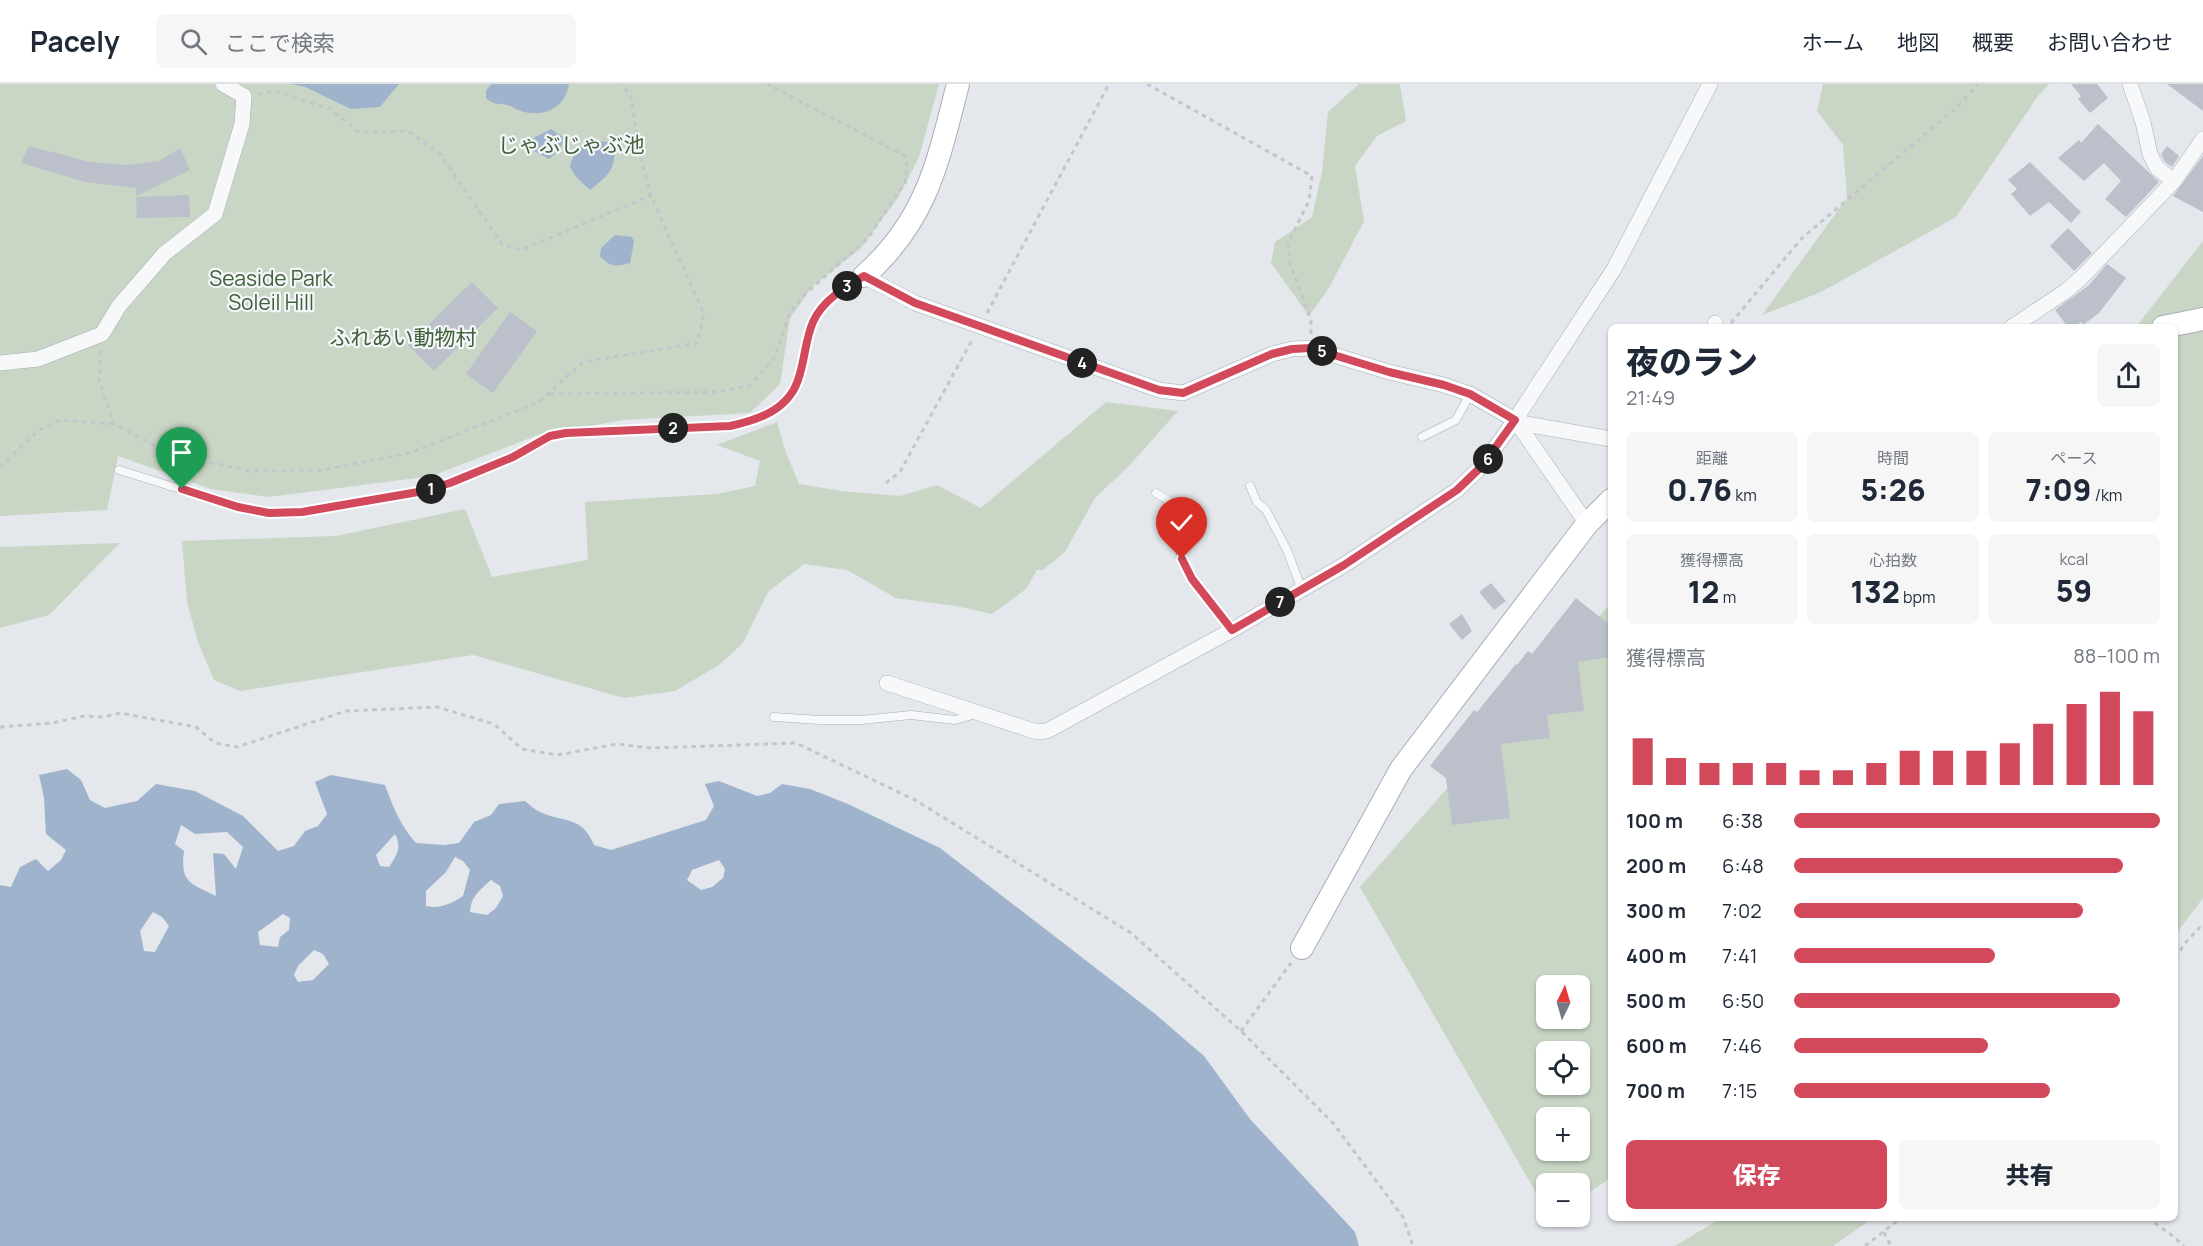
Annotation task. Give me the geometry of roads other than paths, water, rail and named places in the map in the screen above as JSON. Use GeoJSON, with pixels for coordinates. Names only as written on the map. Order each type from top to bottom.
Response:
{"type":"FeatureCollection","features":[{"type":"Feature","properties":{"kind":"street"},"geometry":{"type":"LineString","coordinates":[[0,363],[38,359],[102,334],[119,306],[164,254],[215,214],[242,124],[244,96],[223,84]]}},
{"type":"Feature","properties":{"kind":"street"},"geometry":{"type":"LineString","coordinates":[[958,84],[938,160],[925,198],[885,257],[864,276],[915,303],[1159,390],[1183,393],[1272,354],[1292,349],[1311,348],[1470,394],[1526,424],[1608,438]]}},
{"type":"Feature","properties":{"kind":"street"},"geometry":{"type":"LineString","coordinates":[[887,683],[1037,732],[1047,731],[1302,590],[1457,490],[1482,466],[1515,420],[1614,270],[1710,84]]}},
{"type":"Feature","properties":{"kind":"street"},"geometry":{"type":"LineString","coordinates":[[2130,84],[2143,122],[2150,154],[2157,168],[2174,181]]}},
{"type":"Feature","properties":{"kind":"street"},"geometry":{"type":"LineString","coordinates":[[2016,324],[2082,277],[2174,181],[2203,139]]}},
{"type":"Feature","properties":{"kind":"street"},"geometry":{"type":"LineString","coordinates":[[2178,324],[2203,319]]}},
{"type":"Feature","properties":{"kind":"street"},"geometry":{"type":"LineString","coordinates":[[1515,420],[1587,524]]}},
{"type":"Feature","properties":{"kind":"street"},"geometry":{"type":"LineString","coordinates":[[1302,948],[1401,768],[1587,524],[1608,503]]}},
{"type":"Feature","properties":{"kind":"lane"},"geometry":{"type":"LineString","coordinates":[[119,470],[238,507],[269,513],[302,512],[441,486],[513,457],[550,436],[566,433],[730,426],[754,421],[772,412],[788,398],[798,381],[814,321],[823,306],[848,285],[864,276]]}},
{"type":"Feature","properties":{"kind":"lane"},"geometry":{"type":"LineString","coordinates":[[1422,437],[1456,420],[1470,394]]}},
{"type":"Feature","properties":{"kind":"lane"},"geometry":{"type":"LineString","coordinates":[[1250,486],[1257,502],[1266,510],[1287,550],[1302,590]]}},
{"type":"Feature","properties":{"kind":"lane"},"geometry":{"type":"LineString","coordinates":[[1156,493],[1171,502],[1182,559],[1192,579],[1232,630]]}},
{"type":"Feature","properties":{"kind":"lane"},"geometry":{"type":"LineString","coordinates":[[774,717],[841,720],[911,716],[955,720],[980,713]]}},
{"type":"Feature","properties":{"kind":"water"},"geometry":{"type":"Polygon","coordinates":[[[291,84],[399,84],[380,107],[351,109],[305,87],[291,84]]]}},
{"type":"Feature","properties":{"kind":"water"},"geometry":{"type":"Polygon","coordinates":[[[492,84],[569,84],[564,99],[554,108],[532,113],[495,103],[486,98],[486,90],[492,84]]]}},
{"type":"Feature","properties":{"kind":"water"},"geometry":{"type":"Polygon","coordinates":[[[551,129],[563,137],[559,150],[549,159],[534,151],[531,142],[535,137],[551,129]]]}},
{"type":"Feature","properties":{"kind":"water"},"geometry":{"type":"Polygon","coordinates":[[[608,142],[615,151],[613,164],[608,174],[590,190],[576,177],[570,167],[580,149],[589,143],[608,142]]]}},
{"type":"Feature","properties":{"kind":"water"},"geometry":{"type":"Polygon","coordinates":[[[615,235],[632,237],[634,242],[630,263],[614,265],[600,256],[601,248],[615,235]]]}},
{"type":"Feature","properties":{"kind":"water"},"geometry":{"type":"Polygon","coordinates":[[[67,769],[81,780],[90,800],[105,808],[137,801],[156,784],[195,791],[243,816],[278,851],[294,846],[305,831],[318,826],[327,814],[315,782],[331,775],[385,785],[398,816],[416,843],[444,845],[459,843],[474,822],[491,815],[499,804],[525,801],[540,812],[578,824],[589,835],[594,845],[611,850],[706,820],[714,806],[705,784],[719,781],[757,796],[770,793],[782,784],[810,789],[848,804],[940,848],[1154,1013],[1204,1056],[1250,1119],[1355,1232],[1359,1246],[0,1246],[0,885],[11,887],[20,867],[36,859],[48,871],[61,860],[66,850],[46,834],[44,798],[39,775],[67,769]],[[181,825],[175,844],[184,851],[184,870],[189,881],[216,896],[213,853],[224,854],[236,869],[243,847],[227,832],[195,834],[181,825]],[[395,834],[376,855],[380,866],[389,867],[396,855],[398,843],[395,834]],[[455,857],[446,872],[426,891],[426,906],[436,907],[450,903],[463,896],[470,870],[463,861],[455,857]],[[719,860],[692,870],[687,880],[701,890],[712,887],[723,878],[725,869],[719,860]],[[491,880],[477,894],[470,912],[487,915],[496,908],[503,896],[500,886],[491,880]],[[153,912],[140,931],[144,951],[155,952],[169,926],[162,917],[153,912]],[[283,914],[258,932],[260,945],[278,947],[280,937],[289,930],[290,918],[283,914]],[[314,950],[298,966],[294,975],[298,982],[313,980],[329,964],[323,954],[314,950]]]}},
{"type":"Feature","properties":{"kind":"park label","name":"じゃぶじゃぶ池"},"geometry":{"type":"Point","coordinates":[571,144]}},
{"type":"Feature","properties":{"kind":"park label","name":"Seaside Park Soleil Hill"},"geometry":{"type":"Point","coordinates":[271,290]}},
{"type":"Feature","properties":{"kind":"park label","name":"ふれあい動物村"},"geometry":{"type":"Point","coordinates":[403,337]}}]}
